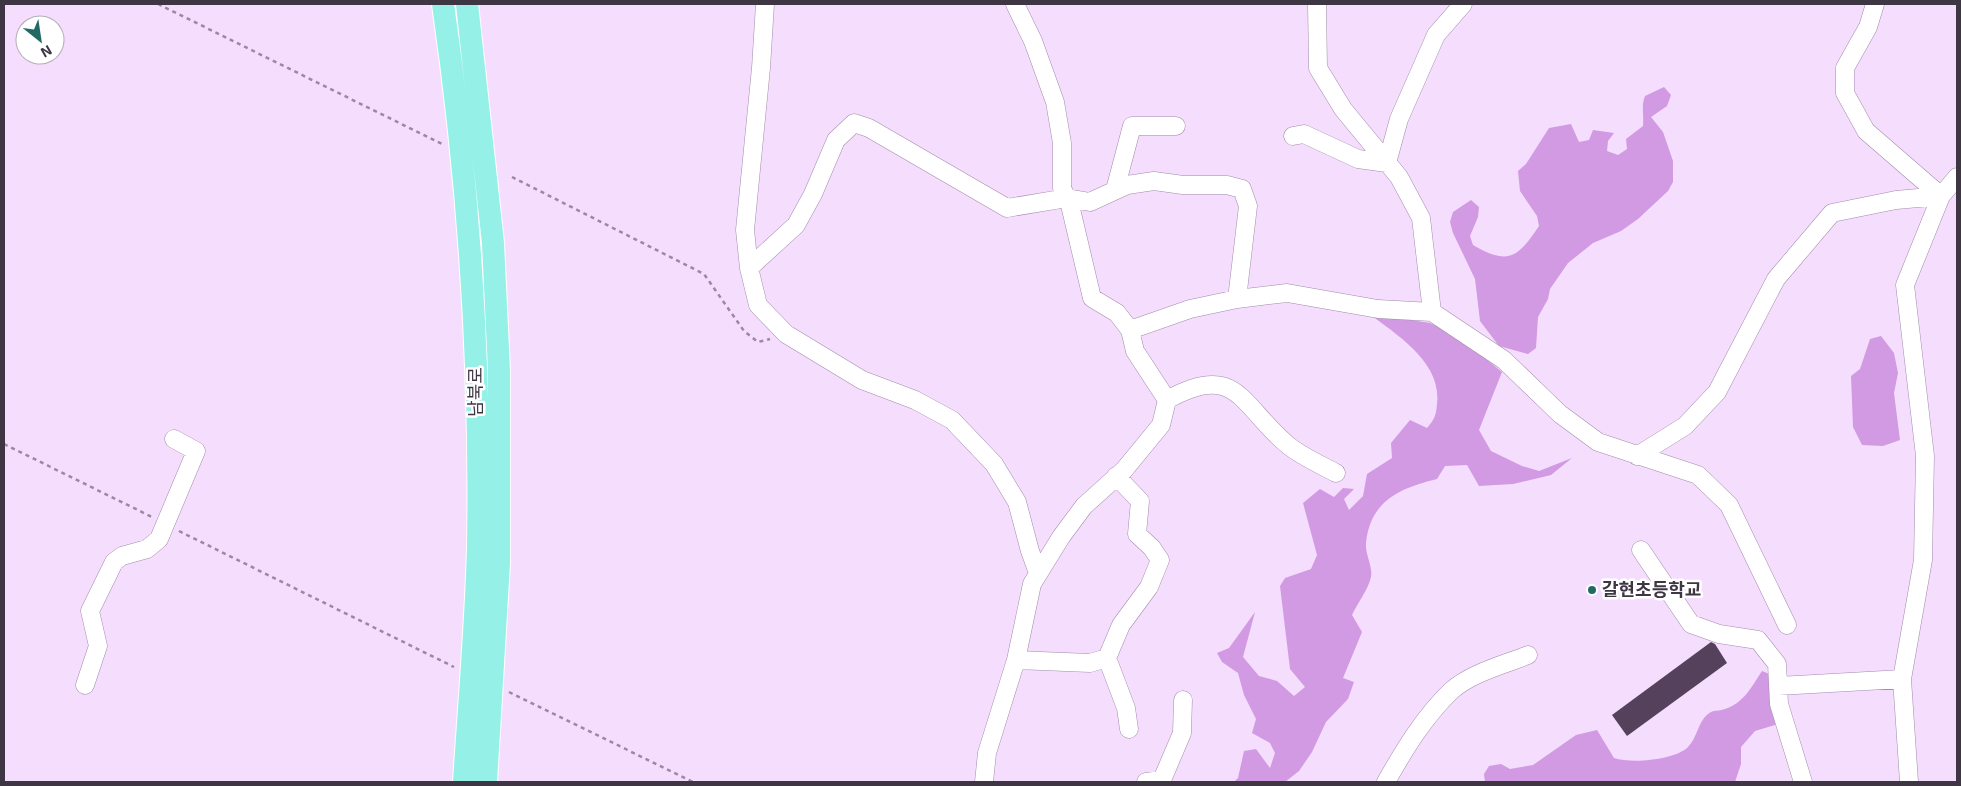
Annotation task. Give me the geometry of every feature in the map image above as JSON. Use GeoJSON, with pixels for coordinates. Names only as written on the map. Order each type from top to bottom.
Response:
{"type":"FeatureCollection","features":[{"type":"Feature","properties":{"kind":"main road","name":"남북로"},"geometry":{"type":"LineString","coordinates":[[442,4],[469,240],[476,328],[478,548],[464,782]]}},
{"type":"Feature","properties":{"kind":"main road","name":"남북로"},"geometry":{"type":"LineString","coordinates":[[467,4],[493,243],[499,370],[499,563],[486,782]]}},
{"type":"Feature","properties":{"kind":"street"},"geometry":{"type":"LineString","coordinates":[[765,4],[761,68],[745,230],[749,268],[758,305],[786,334],[862,380],[915,400],[952,420],[994,464],[1017,502],[1038,572]]}},
{"type":"Feature","properties":{"kind":"street"},"geometry":{"type":"LineString","coordinates":[[984,782],[987,753],[1016,660],[1032,584],[1038,572],[1084,506],[1116,476],[1161,425],[1167,400],[1135,351],[1130,330],[1117,313],[1092,298],[1067,198],[1062,188],[1062,144],[1055,102],[1033,41],[1015,4]]}},
{"type":"Feature","properties":{"kind":"street"},"geometry":{"type":"LineString","coordinates":[[1317,4],[1318,68],[1343,109],[1399,178],[1421,218],[1432,312]]}},
{"type":"Feature","properties":{"kind":"street"},"geometry":{"type":"LineString","coordinates":[[1387,163],[1399,118],[1436,35],[1463,4]]}},
{"type":"Feature","properties":{"kind":"street"},"geometry":{"type":"LineString","coordinates":[[1876,4],[1868,27],[1845,68],[1845,93],[1866,131],[1941,196]]}},
{"type":"Feature","properties":{"kind":"street"},"geometry":{"type":"LineString","coordinates":[[749,268],[796,225],[813,194],[836,140],[854,123],[869,128],[1007,208],[1067,198],[1090,202],[1127,185],[1154,181],[1183,185],[1226,185],[1242,189],[1248,206],[1237,299]]}},
{"type":"Feature","properties":{"kind":"street"},"geometry":{"type":"LineString","coordinates":[[1115,190],[1132,126],[1176,126]]}},
{"type":"Feature","properties":{"kind":"street"},"geometry":{"type":"LineString","coordinates":[[1293,136],[1304,134],[1358,159],[1387,163]]}},
{"type":"Feature","properties":{"kind":"street"},"geometry":{"type":"LineString","coordinates":[[1909,782],[1902,679],[1923,560],[1925,456],[1905,285],[1941,196],[1957,177]]}},
{"type":"Feature","properties":{"kind":"street"},"geometry":{"type":"LineString","coordinates":[[1637,456],[1685,426],[1717,392],[1776,279],[1832,213],[1896,200],[1941,196]]}},
{"type":"Feature","properties":{"kind":"street"},"geometry":{"type":"LineString","coordinates":[[1130,330],[1190,308],[1237,299],[1288,293],[1378,309],[1432,312],[1504,360],[1560,414],[1598,442],[1698,475],[1729,505],[1787,625]]}},
{"type":"Feature","properties":{"kind":"street"},"geometry":{"type":"LineString","coordinates":[[1167,400],[1201,384],[1226,385],[1240,396],[1290,446],[1336,473]]}},
{"type":"Feature","properties":{"kind":"street"},"geometry":{"type":"LineString","coordinates":[[85,684],[98,646],[90,611],[107,575],[114,562],[122,556],[147,549],[159,539],[196,452],[174,439]]}},
{"type":"Feature","properties":{"kind":"street"},"geometry":{"type":"LineString","coordinates":[[1116,476],[1140,501],[1137,534],[1152,548],[1160,560],[1149,587],[1121,625],[1107,658],[1126,708],[1129,729]]}},
{"type":"Feature","properties":{"kind":"street"},"geometry":{"type":"LineString","coordinates":[[1641,550],[1691,624],[1719,634],[1758,640],[1777,664],[1779,704],[1803,782]]}},
{"type":"Feature","properties":{"kind":"street"},"geometry":{"type":"LineString","coordinates":[[1386,782],[1409,742],[1452,691],[1476,676],[1528,655]]}},
{"type":"Feature","properties":{"kind":"street"},"geometry":{"type":"LineString","coordinates":[[1016,660],[1090,663],[1107,658]]}},
{"type":"Feature","properties":{"kind":"street"},"geometry":{"type":"LineString","coordinates":[[1778,686],[1902,679]]}},
{"type":"Feature","properties":{"kind":"street"},"geometry":{"type":"LineString","coordinates":[[1146,782],[1162,780],[1182,734],[1183,700]]}},
{"type":"Feature","properties":{"kind":"path"},"geometry":{"type":"LineString","coordinates":[[158,4],[443,144]]}},
{"type":"Feature","properties":{"kind":"path"},"geometry":{"type":"LineString","coordinates":[[512,178],[704,274],[744,330],[758,342],[786,334]]}},
{"type":"Feature","properties":{"kind":"path"},"geometry":{"type":"LineString","coordinates":[[4,444],[446,664]]}},
{"type":"Feature","properties":{"kind":"path"},"geometry":{"type":"LineString","coordinates":[[509,692],[693,782]]}},
{"type":"Feature","properties":{"kind":"shaded area"},"geometry":{"type":"Polygon","coordinates":[[[1664,87],[1671,95],[1667,106],[1651,117],[1663,132],[1673,161],[1673,182],[1668,191],[1638,219],[1621,231],[1593,243],[1568,263],[1550,289],[1548,299],[1538,317],[1536,348],[1528,354],[1499,346],[1480,321],[1475,279],[1453,233],[1450,222],[1453,212],[1471,200],[1479,207],[1478,217],[1470,236],[1473,245],[1496,255],[1512,255],[1525,245],[1539,226],[1537,216],[1520,191],[1518,171],[1526,164],[1549,128],[1571,124],[1579,142],[1589,140],[1593,130],[1614,133],[1608,141],[1607,151],[1618,155],[1627,149],[1626,139],[1643,126],[1645,96],[1664,87]]]}},
{"type":"Feature","properties":{"kind":"shaded area"},"geometry":{"type":"Polygon","coordinates":[[[1368,313],[1430,323],[1458,336],[1502,372],[1479,430],[1491,451],[1522,466],[1539,471],[1572,458],[1551,475],[1513,484],[1479,486],[1467,465],[1445,466],[1437,479],[1399,492],[1380,507],[1369,529],[1366,543],[1371,577],[1352,615],[1362,632],[1343,678],[1354,682],[1348,699],[1326,722],[1312,752],[1299,771],[1285,782],[1234,782],[1238,778],[1244,751],[1256,749],[1270,768],[1275,753],[1270,743],[1252,733],[1256,719],[1244,695],[1238,673],[1222,662],[1217,653],[1229,648],[1255,612],[1243,657],[1259,676],[1277,681],[1294,696],[1305,687],[1290,669],[1280,586],[1285,578],[1311,569],[1317,555],[1303,503],[1320,489],[1334,497],[1343,488],[1354,489],[1344,499],[1349,510],[1363,496],[1367,474],[1392,458],[1391,443],[1410,420],[1427,428],[1436,414],[1437,389],[1425,363],[1404,340],[1368,313]]]}},
{"type":"Feature","properties":{"kind":"shaded area"},"geometry":{"type":"Polygon","coordinates":[[[1881,336],[1894,353],[1898,373],[1894,393],[1900,440],[1883,446],[1862,445],[1853,427],[1851,376],[1860,369],[1870,339],[1881,336]]]}},
{"type":"Feature","properties":{"kind":"shaded area"},"geometry":{"type":"Polygon","coordinates":[[[1762,671],[1772,675],[1780,716],[1775,725],[1755,731],[1741,747],[1741,764],[1735,782],[1485,782],[1484,774],[1489,766],[1501,764],[1510,769],[1533,765],[1576,735],[1597,730],[1614,758],[1642,761],[1673,755],[1688,747],[1702,721],[1708,714],[1723,710],[1737,703],[1751,688],[1762,671]]]}},
{"type":"Feature","properties":{"kind":"building","name":"갈현초등학교"},"geometry":{"type":"Polygon","coordinates":[[[1711,642],[1715,644],[1727,663],[1627,736],[1612,715],[1711,642]]]}},
{"type":"Feature","properties":{"kind":"place","name":"갈현초등학교"},"geometry":{"type":"Point","coordinates":[1592,590]}}]}
